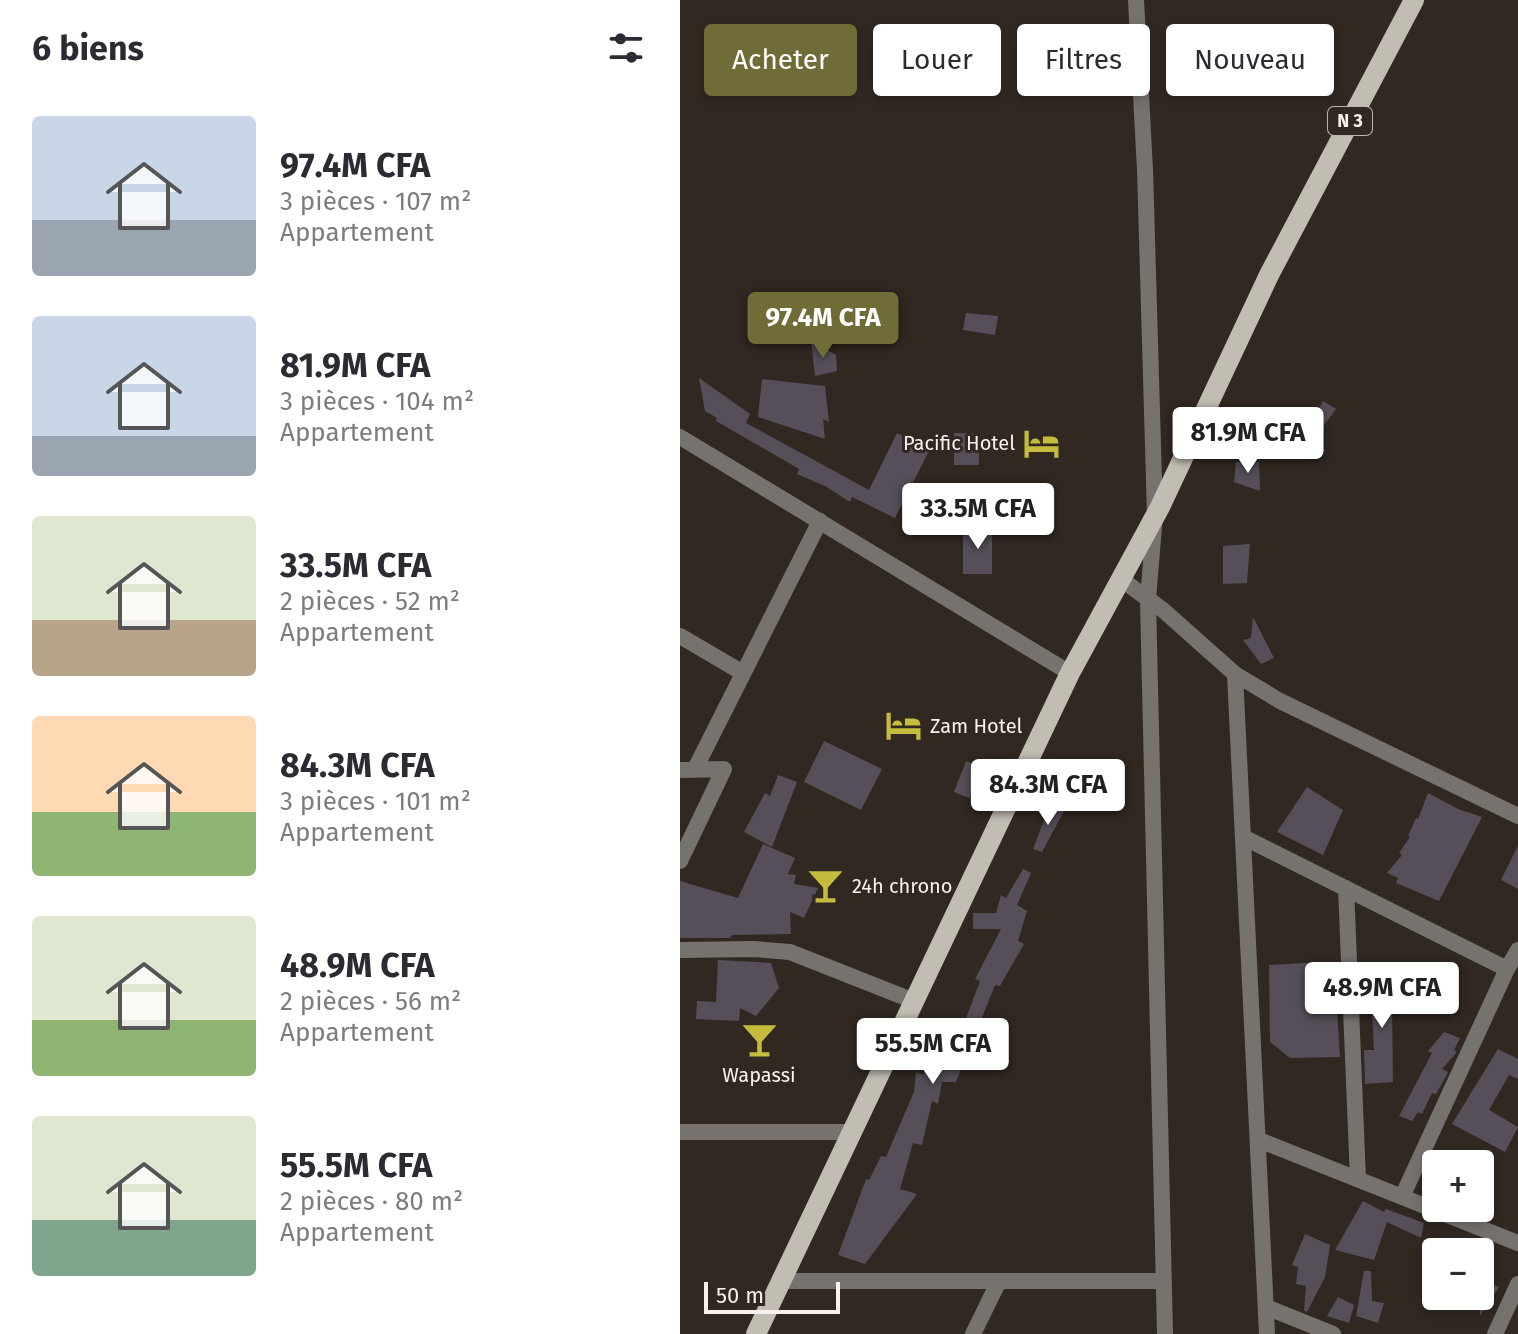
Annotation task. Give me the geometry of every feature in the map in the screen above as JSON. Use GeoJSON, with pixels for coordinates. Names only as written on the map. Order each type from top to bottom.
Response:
{"type":"FeatureCollection","features":[{"type":"Feature","properties":{"kind":"main road","name":"N 3"},"geometry":{"type":"LineString","coordinates":[[756,1334],[1070,673],[1155,515],[1269,275],[1414,0]]}},
{"type":"Feature","properties":{"kind":"street"},"geometry":{"type":"LineString","coordinates":[[1136,0],[1147,223],[1155,515],[1148,599],[1165,1334]]}},
{"type":"Feature","properties":{"kind":"street"},"geometry":{"type":"LineString","coordinates":[[680,437],[1070,673]]}},
{"type":"Feature","properties":{"kind":"street"},"geometry":{"type":"LineString","coordinates":[[687,770],[743,673],[820,521]]}},
{"type":"Feature","properties":{"kind":"street"},"geometry":{"type":"LineString","coordinates":[[1121,579],[1235,674],[1280,701],[1518,816]]}},
{"type":"Feature","properties":{"kind":"street"},"geometry":{"type":"LineString","coordinates":[[680,636],[743,673]]}},
{"type":"Feature","properties":{"kind":"street"},"geometry":{"type":"LineString","coordinates":[[1235,674],[1267,1334]]}},
{"type":"Feature","properties":{"kind":"street"},"geometry":{"type":"LineString","coordinates":[[680,861],[724,769],[687,770]]}},
{"type":"Feature","properties":{"kind":"street"},"geometry":{"type":"LineString","coordinates":[[1243,837],[1507,969]]}},
{"type":"Feature","properties":{"kind":"street"},"geometry":{"type":"LineString","coordinates":[[1346,888],[1358,1179]]}},
{"type":"Feature","properties":{"kind":"street"},"geometry":{"type":"LineString","coordinates":[[680,950],[790,952],[914,1001]]}},
{"type":"Feature","properties":{"kind":"street"},"geometry":{"type":"LineString","coordinates":[[1402,1197],[1518,950]]}},
{"type":"Feature","properties":{"kind":"street"},"geometry":{"type":"LineString","coordinates":[[680,1132],[852,1132]]}},
{"type":"Feature","properties":{"kind":"street"},"geometry":{"type":"LineString","coordinates":[[1259,1140],[1518,1243]]}},
{"type":"Feature","properties":{"kind":"street"},"geometry":{"type":"LineString","coordinates":[[781,1281],[1164,1281]]}},
{"type":"Feature","properties":{"kind":"street"},"geometry":{"type":"LineString","coordinates":[[973,1334],[999,1281]]}},
{"type":"Feature","properties":{"kind":"street"},"geometry":{"type":"LineString","coordinates":[[1495,1334],[1518,1284]]}},
{"type":"Feature","properties":{"kind":"street"},"geometry":{"type":"LineString","coordinates":[[1266,1307],[1333,1334]]}},
{"type":"Feature","properties":{"kind":"building"},"geometry":{"type":"Polygon","coordinates":[[[966,313],[998,316],[995,335],[963,330],[966,313]]]}},
{"type":"Feature","properties":{"kind":"building"},"geometry":{"type":"Polygon","coordinates":[[[811,340],[836,355],[837,371],[815,376],[811,340]]]}},
{"type":"Feature","properties":{"kind":"building"},"geometry":{"type":"Polygon","coordinates":[[[699,378],[750,414],[746,423],[869,490],[897,433],[930,449],[895,518],[852,497],[850,502],[825,486],[797,474],[799,469],[716,421],[717,418],[705,411],[699,378]]]}},
{"type":"Feature","properties":{"kind":"building"},"geometry":{"type":"Polygon","coordinates":[[[762,379],[825,386],[829,422],[823,419],[825,439],[758,417],[762,379]]]}},
{"type":"Feature","properties":{"kind":"building"},"geometry":{"type":"Polygon","coordinates":[[[1323,401],[1336,409],[1308,447],[1300,442],[1323,401]]]}},
{"type":"Feature","properties":{"kind":"building"},"geometry":{"type":"Polygon","coordinates":[[[954,433],[979,433],[979,465],[954,465],[954,433]]]}},
{"type":"Feature","properties":{"kind":"building"},"geometry":{"type":"Polygon","coordinates":[[[1236,462],[1259,462],[1260,491],[1234,482],[1236,462]]]}},
{"type":"Feature","properties":{"kind":"building"},"geometry":{"type":"Polygon","coordinates":[[[963,528],[992,528],[992,574],[963,574],[963,528]]]}},
{"type":"Feature","properties":{"kind":"building"},"geometry":{"type":"Polygon","coordinates":[[[1250,544],[1247,583],[1223,584],[1223,546],[1250,544]]]}},
{"type":"Feature","properties":{"kind":"building"},"geometry":{"type":"Polygon","coordinates":[[[1253,617],[1274,658],[1261,664],[1243,640],[1251,638],[1253,617]]]}},
{"type":"Feature","properties":{"kind":"building"},"geometry":{"type":"Polygon","coordinates":[[[824,741],[882,769],[861,810],[804,782],[824,741]]]}},
{"type":"Feature","properties":{"kind":"building"},"geometry":{"type":"Polygon","coordinates":[[[966,761],[982,768],[969,798],[954,792],[966,761]]]}},
{"type":"Feature","properties":{"kind":"building"},"geometry":{"type":"Polygon","coordinates":[[[778,775],[797,782],[772,847],[744,832],[765,793],[770,796],[778,775]]]}},
{"type":"Feature","properties":{"kind":"building"},"geometry":{"type":"Polygon","coordinates":[[[1111,779],[1119,799],[1098,805],[1094,783],[1111,779]]]}},
{"type":"Feature","properties":{"kind":"building"},"geometry":{"type":"Polygon","coordinates":[[[1307,787],[1343,810],[1323,855],[1277,832],[1307,787]]]}},
{"type":"Feature","properties":{"kind":"building"},"geometry":{"type":"Polygon","coordinates":[[[1428,793],[1458,809],[1482,817],[1439,901],[1396,883],[1398,878],[1387,873],[1402,855],[1399,853],[1410,837],[1428,793]]]}},
{"type":"Feature","properties":{"kind":"building"},"geometry":{"type":"Polygon","coordinates":[[[1050,804],[1064,811],[1042,852],[1033,849],[1050,804]]]}},
{"type":"Feature","properties":{"kind":"building"},"geometry":{"type":"Polygon","coordinates":[[[763,844],[795,858],[788,874],[796,875],[794,884],[818,888],[804,918],[790,912],[791,934],[680,938],[680,881],[738,898],[763,844]]]}},
{"type":"Feature","properties":{"kind":"building"},"geometry":{"type":"Polygon","coordinates":[[[1518,846],[1518,889],[1501,880],[1518,846]]]}},
{"type":"Feature","properties":{"kind":"building"},"geometry":{"type":"Polygon","coordinates":[[[1023,869],[1031,873],[1017,905],[1027,911],[1018,941],[1024,944],[1000,986],[995,985],[956,1082],[942,1082],[938,1104],[932,1101],[922,1145],[913,1143],[900,1189],[917,1194],[865,1264],[838,1255],[866,1179],[869,1180],[881,1156],[886,1157],[914,1092],[916,1072],[923,1075],[946,1020],[962,1029],[980,981],[975,979],[1001,929],[973,929],[973,913],[996,913],[1001,895],[1006,898],[1023,869]]]}},
{"type":"Feature","properties":{"kind":"building"},"geometry":{"type":"Polygon","coordinates":[[[718,960],[771,963],[779,988],[756,1016],[740,1008],[739,1021],[696,1019],[697,1001],[716,1002],[718,960]]]}},
{"type":"Feature","properties":{"kind":"building"},"geometry":{"type":"Polygon","coordinates":[[[1321,962],[1335,979],[1340,1057],[1290,1058],[1270,1042],[1269,965],[1321,962]]]}},
{"type":"Feature","properties":{"kind":"building"},"geometry":{"type":"Polygon","coordinates":[[[1388,967],[1404,978],[1392,1004],[1393,1082],[1365,1084],[1364,1050],[1374,1050],[1371,994],[1388,967]]]}},
{"type":"Feature","properties":{"kind":"building"},"geometry":{"type":"Polygon","coordinates":[[[1444,1032],[1460,1038],[1454,1050],[1457,1052],[1442,1069],[1448,1072],[1445,1078],[1436,1094],[1432,1093],[1422,1114],[1418,1112],[1412,1121],[1399,1116],[1432,1053],[1428,1051],[1444,1032]]]}},
{"type":"Feature","properties":{"kind":"building"},"geometry":{"type":"Polygon","coordinates":[[[1498,1049],[1518,1059],[1518,1079],[1509,1075],[1489,1110],[1518,1127],[1505,1152],[1452,1124],[1498,1049]]]}},
{"type":"Feature","properties":{"kind":"building"},"geometry":{"type":"Polygon","coordinates":[[[1363,1201],[1384,1212],[1386,1209],[1424,1223],[1421,1238],[1387,1222],[1374,1260],[1335,1250],[1363,1201]]]}},
{"type":"Feature","properties":{"kind":"building"},"geometry":{"type":"Polygon","coordinates":[[[1305,1234],[1330,1245],[1325,1277],[1307,1312],[1304,1310],[1306,1286],[1296,1284],[1298,1267],[1292,1265],[1305,1234]]]}},
{"type":"Feature","properties":{"kind":"building"},"geometry":{"type":"Polygon","coordinates":[[[1364,1271],[1371,1271],[1372,1301],[1384,1303],[1378,1323],[1356,1316],[1364,1271]]]}},
{"type":"Feature","properties":{"kind":"building"},"geometry":{"type":"Polygon","coordinates":[[[1338,1297],[1354,1305],[1349,1323],[1327,1316],[1338,1297]]]}},
{"type":"Feature","properties":{"kind":"place","name":"Pacific Hotel"},"geometry":{"type":"Point","coordinates":[1041,443]}},
{"type":"Feature","properties":{"kind":"place","name":"Zam Hotel"},"geometry":{"type":"Point","coordinates":[904,726]}},
{"type":"Feature","properties":{"kind":"place","name":"24h chrono"},"geometry":{"type":"Point","coordinates":[826,886]}},
{"type":"Feature","properties":{"kind":"place","name":"Wapassi"},"geometry":{"type":"Point","coordinates":[759,1040]}}]}
